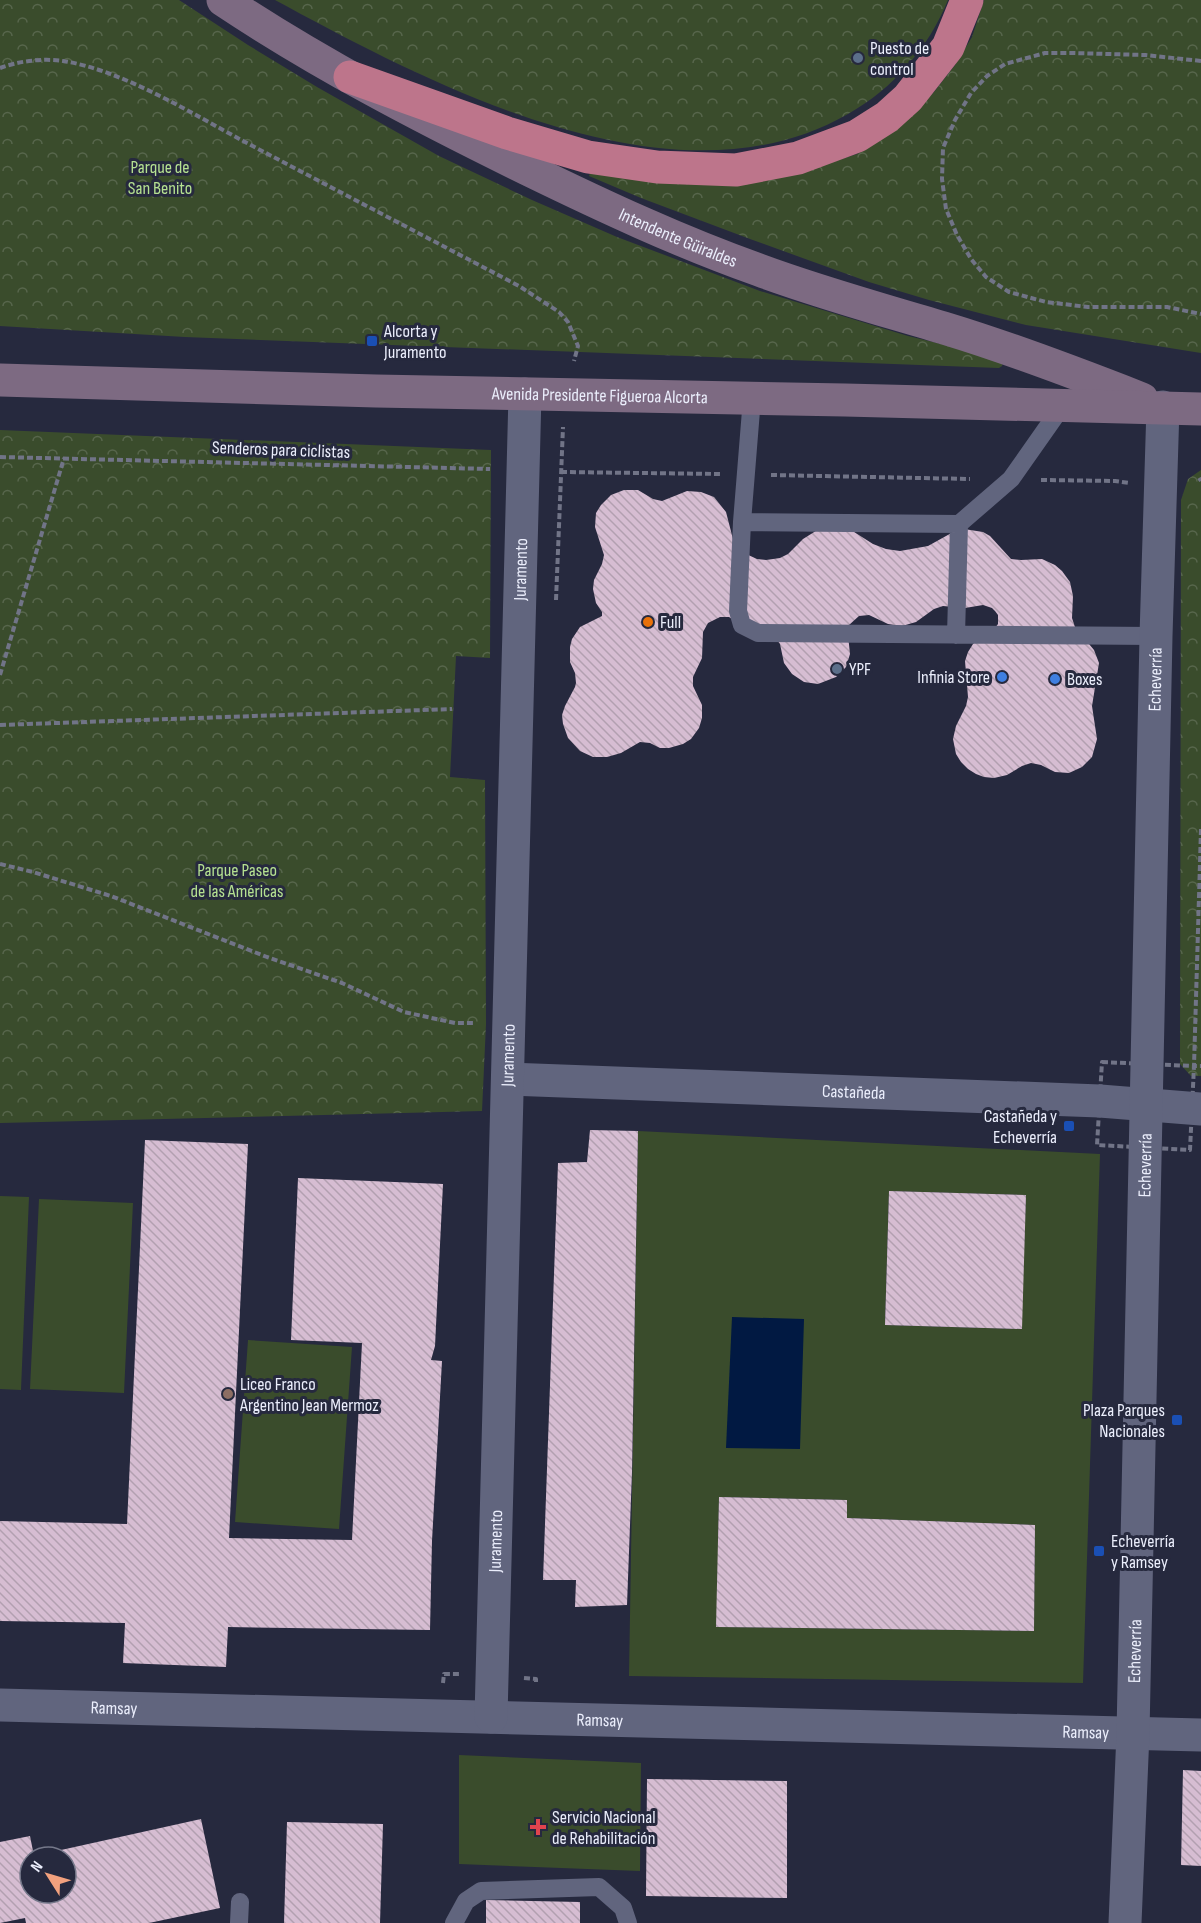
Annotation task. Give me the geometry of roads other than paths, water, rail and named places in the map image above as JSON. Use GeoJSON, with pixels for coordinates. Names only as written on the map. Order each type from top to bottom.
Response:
{"type":"FeatureCollection","features":[{"type":"Feature","properties":{"kind":"highway"},"geometry":{"type":"LineString","coordinates":[[350,77],[507,133],[588,157],[657,167],[736,170],[798,158],[857,136],[888,117],[908,98],[948,47],[967,0]]}},
{"type":"Feature","properties":{"kind":"main road","name":"Intendente Güiraldes"},"geometry":{"type":"LineString","coordinates":[[223,0],[267,30],[350,77],[464,138],[596,202],[747,266],[837,297],[949,329],[1163,407]]}},
{"type":"Feature","properties":{"kind":"main road","name":"Avenida Presidente Figueroa Alcorta"},"geometry":{"type":"LineString","coordinates":[[0,380],[1201,409]]}},
{"type":"Feature","properties":{"kind":"street","name":"Juramento"},"geometry":{"type":"LineString","coordinates":[[491,1717],[525,394]]}},
{"type":"Feature","properties":{"kind":"street","name":"Echeverría"},"geometry":{"type":"LineString","coordinates":[[1125,1923],[1133,1733],[1156,636],[1163,407]]}},
{"type":"Feature","properties":{"kind":"street","name":"Castañeda"},"geometry":{"type":"LineString","coordinates":[[508,1080],[1100,1101],[1201,1109]]}},
{"type":"Feature","properties":{"kind":"street","name":"Ramsay"},"geometry":{"type":"LineString","coordinates":[[0,1705],[1201,1735]]}},
{"type":"Feature","properties":{"kind":"lane"},"geometry":{"type":"LineString","coordinates":[[752,398],[742,522],[738,611],[742,625],[758,633],[1156,636]]}},
{"type":"Feature","properties":{"kind":"lane"},"geometry":{"type":"LineString","coordinates":[[742,522],[959,524],[1011,479],[1063,405]]}},
{"type":"Feature","properties":{"kind":"lane"},"geometry":{"type":"LineString","coordinates":[[956,635],[959,524]]}},
{"type":"Feature","properties":{"kind":"lane"},"geometry":{"type":"LineString","coordinates":[[454,1923],[466,1901],[481,1891],[599,1887],[623,1908],[628,1923]]}},
{"type":"Feature","properties":{"kind":"lane"},"geometry":{"type":"LineString","coordinates":[[239,1923],[240,1902]]}},
{"type":"Feature","properties":{"kind":"water"},"geometry":{"type":"Polygon","coordinates":[[[732,1317],[804,1319],[800,1449],[726,1448],[732,1317]]]}},
{"type":"Feature","properties":{"kind":"place","name":"Puesto de control"},"geometry":{"type":"Point","coordinates":[858,58]}},
{"type":"Feature","properties":{"kind":"place","name":"Alcorta y Juramento"},"geometry":{"type":"Point","coordinates":[372,341]}},
{"type":"Feature","properties":{"kind":"place","name":"Full"},"geometry":{"type":"Point","coordinates":[648,622]}},
{"type":"Feature","properties":{"kind":"place","name":"YPF"},"geometry":{"type":"Point","coordinates":[837,669]}},
{"type":"Feature","properties":{"kind":"place","name":"Infinia Store"},"geometry":{"type":"Point","coordinates":[1002,677]}},
{"type":"Feature","properties":{"kind":"place","name":"Boxes"},"geometry":{"type":"Point","coordinates":[1055,679]}},
{"type":"Feature","properties":{"kind":"place","name":"Castañeda y Echeverría"},"geometry":{"type":"Point","coordinates":[1069,1126]}},
{"type":"Feature","properties":{"kind":"place","name":"Liceo Franco Argentino Jean Mermoz"},"geometry":{"type":"Point","coordinates":[228,1394]}},
{"type":"Feature","properties":{"kind":"place","name":"Plaza Parques Nacionales"},"geometry":{"type":"Point","coordinates":[1177,1420]}},
{"type":"Feature","properties":{"kind":"place","name":"Echeverría y Ramsey"},"geometry":{"type":"Point","coordinates":[1099,1551]}},
{"type":"Feature","properties":{"kind":"place","name":"Servicio Nacional de Rehabilitación"},"geometry":{"type":"Point","coordinates":[538,1827]}},
{"type":"Feature","properties":{"kind":"park label","name":"Parque de San Benito"},"geometry":{"type":"Point","coordinates":[160,177]}},
{"type":"Feature","properties":{"kind":"park label","name":"Parque Paseo de las Américas"},"geometry":{"type":"Point","coordinates":[237,880]}}]}
